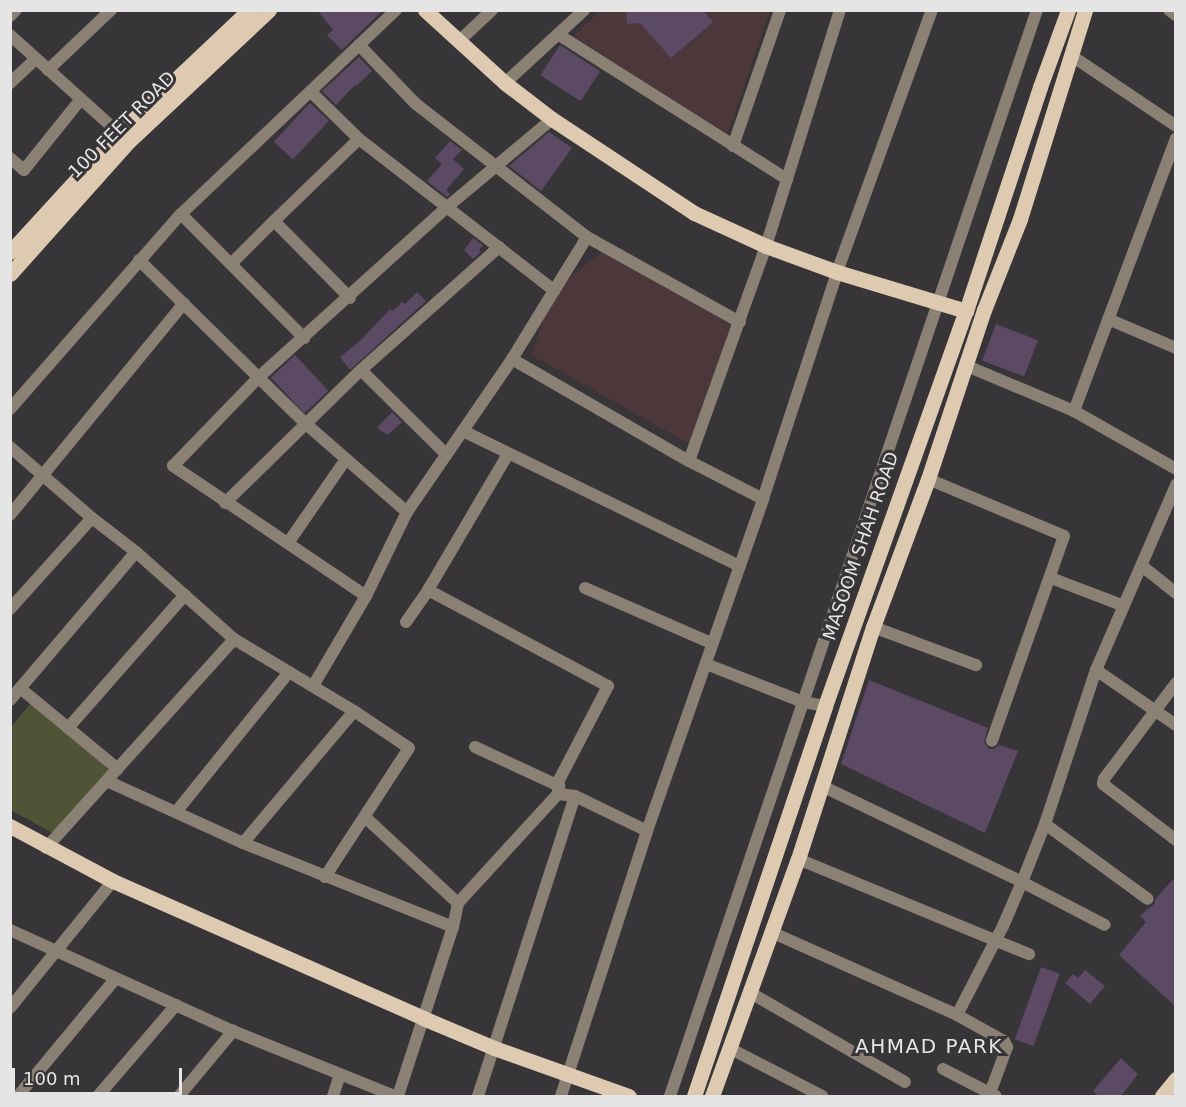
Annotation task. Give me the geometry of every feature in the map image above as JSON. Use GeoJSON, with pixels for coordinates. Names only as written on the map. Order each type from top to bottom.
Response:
{"type":"FeatureCollection","features":[{"type":"Feature","properties":{"kind":"main road","name":"100 FEET ROAD"},"geometry":{"type":"LineString","coordinates":[[10,252],[119,134],[249,10]]}},
{"type":"Feature","properties":{"kind":"main road","name":"100 FEET ROAD"},"geometry":{"type":"LineString","coordinates":[[10,274],[129,141],[269,10]]}},
{"type":"Feature","properties":{"kind":"main road"},"geometry":{"type":"LineString","coordinates":[[425,10],[505,83],[552,119],[694,213],[766,246],[837,272],[966,311]]}},
{"type":"Feature","properties":{"kind":"main road","name":"MASOOM SHAH ROAD"},"geometry":{"type":"LineString","coordinates":[[694,1096],[822,714],[966,311],[1068,10]]}},
{"type":"Feature","properties":{"kind":"main road"},"geometry":{"type":"LineString","coordinates":[[712,1096],[798,859],[873,627],[928,479],[984,310],[1020,219],[1085,10]]}},
{"type":"Feature","properties":{"kind":"main road"},"geometry":{"type":"LineString","coordinates":[[998,212],[1020,219]]}},
{"type":"Feature","properties":{"kind":"main road"},"geometry":{"type":"LineString","coordinates":[[912,457],[933,464]]}},
{"type":"Feature","properties":{"kind":"main road"},"geometry":{"type":"LineString","coordinates":[[10,826],[46,848],[113,881],[423,1018],[494,1048],[629,1096]]}},
{"type":"Feature","properties":{"kind":"main road"},"geometry":{"type":"LineString","coordinates":[[1162,1096],[1176,1079]]}},
{"type":"Feature","properties":{"kind":"street"},"geometry":{"type":"LineString","coordinates":[[10,16],[16,10]]}},
{"type":"Feature","properties":{"kind":"street"},"geometry":{"type":"LineString","coordinates":[[48,70],[111,10]]}},
{"type":"Feature","properties":{"kind":"street"},"geometry":{"type":"LineString","coordinates":[[10,409],[139,260],[182,214],[396,10]]}},
{"type":"Feature","properties":{"kind":"street"},"geometry":{"type":"LineString","coordinates":[[458,42],[492,10]]}},
{"type":"Feature","properties":{"kind":"street"},"geometry":{"type":"LineString","coordinates":[[505,83],[584,10]]}},
{"type":"Feature","properties":{"kind":"street"},"geometry":{"type":"LineString","coordinates":[[733,146],[780,10]]}},
{"type":"Feature","properties":{"kind":"street"},"geometry":{"type":"LineString","coordinates":[[689,461],[741,322],[840,10]]}},
{"type":"Feature","properties":{"kind":"street"},"geometry":{"type":"LineString","coordinates":[[561,1096],[646,831],[763,499],[837,272],[932,10]]}},
{"type":"Feature","properties":{"kind":"street"},"geometry":{"type":"LineString","coordinates":[[670,1096],[1037,10]]}},
{"type":"Feature","properties":{"kind":"street"},"geometry":{"type":"LineString","coordinates":[[1168,10],[1176,15]]}},
{"type":"Feature","properties":{"kind":"street"},"geometry":{"type":"LineString","coordinates":[[10,35],[119,134]]}},
{"type":"Feature","properties":{"kind":"street"},"geometry":{"type":"LineString","coordinates":[[559,35],[788,179]]}},
{"type":"Feature","properties":{"kind":"street"},"geometry":{"type":"LineString","coordinates":[[359,45],[417,104],[587,237],[741,322]]}},
{"type":"Feature","properties":{"kind":"street"},"geometry":{"type":"LineString","coordinates":[[1071,56],[1176,126]]}},
{"type":"Feature","properties":{"kind":"street"},"geometry":{"type":"LineString","coordinates":[[10,83],[36,59]]}},
{"type":"Feature","properties":{"kind":"street"},"geometry":{"type":"LineString","coordinates":[[310,92],[359,139],[554,290]]}},
{"type":"Feature","properties":{"kind":"street"},"geometry":{"type":"LineString","coordinates":[[10,158],[24,170],[81,99]]}},
{"type":"Feature","properties":{"kind":"street"},"geometry":{"type":"LineString","coordinates":[[366,596],[173,466],[260,376],[350,298],[446,208],[552,119]]}},
{"type":"Feature","properties":{"kind":"street"},"geometry":{"type":"LineString","coordinates":[[1074,411],[1176,138]]}},
{"type":"Feature","properties":{"kind":"street"},"geometry":{"type":"LineString","coordinates":[[232,263],[359,139]]}},
{"type":"Feature","properties":{"kind":"street"},"geometry":{"type":"LineString","coordinates":[[182,214],[304,338]]}},
{"type":"Feature","properties":{"kind":"street"},"geometry":{"type":"LineString","coordinates":[[274,221],[350,298]]}},
{"type":"Feature","properties":{"kind":"street"},"geometry":{"type":"LineString","coordinates":[[313,686],[366,596],[407,512],[513,359],[587,237]]}},
{"type":"Feature","properties":{"kind":"street"},"geometry":{"type":"LineString","coordinates":[[225,503],[361,370],[499,247]]}},
{"type":"Feature","properties":{"kind":"street"},"geometry":{"type":"LineString","coordinates":[[139,260],[260,376],[306,424],[407,512]]}},
{"type":"Feature","properties":{"kind":"street"},"geometry":{"type":"LineString","coordinates":[[10,515],[184,303]]}},
{"type":"Feature","properties":{"kind":"street"},"geometry":{"type":"LineString","coordinates":[[1108,320],[1176,348]]}},
{"type":"Feature","properties":{"kind":"street"},"geometry":{"type":"LineString","coordinates":[[513,359],[689,461],[763,499]]}},
{"type":"Feature","properties":{"kind":"street"},"geometry":{"type":"LineString","coordinates":[[967,366],[1074,411],[1176,469]]}},
{"type":"Feature","properties":{"kind":"street"},"geometry":{"type":"LineString","coordinates":[[361,370],[446,454]]}},
{"type":"Feature","properties":{"kind":"street"},"geometry":{"type":"LineString","coordinates":[[463,431],[740,566]]}},
{"type":"Feature","properties":{"kind":"street"},"geometry":{"type":"LineString","coordinates":[[10,447],[92,518],[136,552],[234,639],[354,711],[409,748],[325,877]]}},
{"type":"Feature","properties":{"kind":"street"},"geometry":{"type":"LineString","coordinates":[[406,622],[428,591],[508,454]]}},
{"type":"Feature","properties":{"kind":"street"},"geometry":{"type":"LineString","coordinates":[[288,543],[346,459]]}},
{"type":"Feature","properties":{"kind":"street"},"geometry":{"type":"LineString","coordinates":[[928,479],[1060,533],[1065,541],[992,741]]}},
{"type":"Feature","properties":{"kind":"street"},"geometry":{"type":"LineString","coordinates":[[957,1015],[996,940],[1022,882],[1045,824],[1096,670],[1176,485]]}},
{"type":"Feature","properties":{"kind":"street"},"geometry":{"type":"LineString","coordinates":[[10,609],[92,518]]}},
{"type":"Feature","properties":{"kind":"street"},"geometry":{"type":"LineString","coordinates":[[10,700],[136,552]]}},
{"type":"Feature","properties":{"kind":"street"},"geometry":{"type":"LineString","coordinates":[[1142,566],[1176,593]]}},
{"type":"Feature","properties":{"kind":"street"},"geometry":{"type":"LineString","coordinates":[[1052,578],[1124,606]]}},
{"type":"Feature","properties":{"kind":"street"},"geometry":{"type":"LineString","coordinates":[[585,588],[711,643]]}},
{"type":"Feature","properties":{"kind":"street"},"geometry":{"type":"LineString","coordinates":[[10,930],[233,1031],[396,1096],[453,927],[458,903],[558,790],[559,780],[608,686],[428,591]]}},
{"type":"Feature","properties":{"kind":"street"},"geometry":{"type":"LineString","coordinates":[[68,728],[185,595]]}},
{"type":"Feature","properties":{"kind":"street"},"geometry":{"type":"LineString","coordinates":[[873,627],[976,665]]}},
{"type":"Feature","properties":{"kind":"street"},"geometry":{"type":"LineString","coordinates":[[46,848],[234,639]]}},
{"type":"Feature","properties":{"kind":"street"},"geometry":{"type":"LineString","coordinates":[[706,664],[803,702],[841,726]]}},
{"type":"Feature","properties":{"kind":"street"},"geometry":{"type":"LineString","coordinates":[[1096,670],[1176,724]]}},
{"type":"Feature","properties":{"kind":"street"},"geometry":{"type":"LineString","coordinates":[[176,812],[289,672]]}},
{"type":"Feature","properties":{"kind":"street"},"geometry":{"type":"LineString","coordinates":[[1176,682],[1104,779],[1103,784],[1176,840]]}},
{"type":"Feature","properties":{"kind":"street"},"geometry":{"type":"LineString","coordinates":[[20,688],[117,769]]}},
{"type":"Feature","properties":{"kind":"street"},"geometry":{"type":"LineString","coordinates":[[243,843],[354,711]]}},
{"type":"Feature","properties":{"kind":"street"},"geometry":{"type":"LineString","coordinates":[[475,747],[558,790],[646,831]]}},
{"type":"Feature","properties":{"kind":"street"},"geometry":{"type":"LineString","coordinates":[[107,781],[243,843],[453,927]]}},
{"type":"Feature","properties":{"kind":"street"},"geometry":{"type":"LineString","coordinates":[[822,786],[1022,882],[1105,925]]}},
{"type":"Feature","properties":{"kind":"street"},"geometry":{"type":"LineString","coordinates":[[478,1096],[575,796]]}},
{"type":"Feature","properties":{"kind":"street"},"geometry":{"type":"LineString","coordinates":[[365,817],[458,903]]}},
{"type":"Feature","properties":{"kind":"street"},"geometry":{"type":"LineString","coordinates":[[1045,824],[1148,899]]}},
{"type":"Feature","properties":{"kind":"street"},"geometry":{"type":"LineString","coordinates":[[798,859],[1029,954]]}},
{"type":"Feature","properties":{"kind":"street"},"geometry":{"type":"LineString","coordinates":[[10,1008],[57,953],[113,881]]}},
{"type":"Feature","properties":{"kind":"street"},"geometry":{"type":"LineString","coordinates":[[771,932],[957,1015],[1007,1043],[992,1095],[943,1069]]}},
{"type":"Feature","properties":{"kind":"street"},"geometry":{"type":"LineString","coordinates":[[18,1096],[115,979]]}},
{"type":"Feature","properties":{"kind":"street"},"geometry":{"type":"LineString","coordinates":[[748,992],[905,1082]]}},
{"type":"Feature","properties":{"kind":"street"},"geometry":{"type":"LineString","coordinates":[[98,1096],[176,1005]]}},
{"type":"Feature","properties":{"kind":"street"},"geometry":{"type":"LineString","coordinates":[[179,1096],[233,1031]]}},
{"type":"Feature","properties":{"kind":"street"},"geometry":{"type":"LineString","coordinates":[[729,1047],[822,1096]]}},
{"type":"Feature","properties":{"kind":"street"},"geometry":{"type":"LineString","coordinates":[[333,1096],[340,1074]]}},
{"type":"Feature","properties":{"kind":"shaded area"},"geometry":{"type":"Polygon","coordinates":[[[600,11],[770,11],[727,135],[573,36],[600,11]]]}},
{"type":"Feature","properties":{"kind":"shaded area"},"geometry":{"type":"Polygon","coordinates":[[[602,252],[734,324],[693,446],[531,355],[554,290],[602,252]]]}},
{"type":"Feature","properties":{"kind":"green space"},"geometry":{"type":"Polygon","coordinates":[[[37,696],[121,765],[56,835],[11,810],[11,727],[37,696]]]}},
{"type":"Feature","properties":{"kind":"building"},"geometry":{"type":"Polygon","coordinates":[[[317,10],[383,10],[342,50],[327,35],[333,30],[317,10]]]}},
{"type":"Feature","properties":{"kind":"building"},"geometry":{"type":"Polygon","coordinates":[[[626,10],[703,10],[713,22],[671,58],[640,23],[627,24],[626,10]]]}},
{"type":"Feature","properties":{"kind":"building"},"geometry":{"type":"Polygon","coordinates":[[[560,45],[600,71],[581,101],[540,75],[560,45]]]}},
{"type":"Feature","properties":{"kind":"building"},"geometry":{"type":"Polygon","coordinates":[[[359,57],[372,71],[336,105],[322,91],[359,57]]]}},
{"type":"Feature","properties":{"kind":"building"},"geometry":{"type":"Polygon","coordinates":[[[310,103],[329,121],[293,159],[274,142],[310,103]]]}},
{"type":"Feature","properties":{"kind":"building"},"geometry":{"type":"Polygon","coordinates":[[[549,132],[572,148],[541,191],[509,166],[549,132]]]}},
{"type":"Feature","properties":{"kind":"building"},"geometry":{"type":"Polygon","coordinates":[[[450,141],[462,150],[453,159],[464,169],[446,190],[450,194],[447,197],[427,181],[442,164],[435,158],[450,141]]]}},
{"type":"Feature","properties":{"kind":"building"},"geometry":{"type":"Polygon","coordinates":[[[473,238],[483,245],[479,250],[481,252],[473,259],[464,250],[473,238]]]}},
{"type":"Feature","properties":{"kind":"building"},"geometry":{"type":"Polygon","coordinates":[[[417,292],[426,301],[350,370],[340,357],[361,340],[390,309],[393,311],[402,302],[405,304],[417,292]]]}},
{"type":"Feature","properties":{"kind":"building"},"geometry":{"type":"Polygon","coordinates":[[[996,324],[1038,340],[1024,377],[982,360],[996,324]]]}},
{"type":"Feature","properties":{"kind":"building"},"geometry":{"type":"Polygon","coordinates":[[[295,355],[328,391],[304,413],[271,378],[295,355]]]}},
{"type":"Feature","properties":{"kind":"building"},"geometry":{"type":"Polygon","coordinates":[[[392,412],[402,422],[388,435],[377,428],[392,412]]]}},
{"type":"Feature","properties":{"kind":"building"},"geometry":{"type":"Polygon","coordinates":[[[869,680],[988,728],[984,742],[989,749],[994,749],[999,745],[1018,751],[985,833],[841,764],[869,680]]]}},
{"type":"Feature","properties":{"kind":"building"},"geometry":{"type":"Polygon","coordinates":[[[1176,876],[1176,1007],[1119,955],[1146,922],[1140,916],[1154,904],[1156,898],[1176,876]]]}},
{"type":"Feature","properties":{"kind":"building"},"geometry":{"type":"Polygon","coordinates":[[[1041,967],[1060,974],[1033,1046],[1015,1039],[1041,967]]]}},
{"type":"Feature","properties":{"kind":"building"},"geometry":{"type":"Polygon","coordinates":[[[1085,970],[1105,986],[1090,1004],[1065,983],[1073,974],[1078,978],[1085,970]]]}},
{"type":"Feature","properties":{"kind":"building"},"geometry":{"type":"Polygon","coordinates":[[[1121,1058],[1138,1074],[1121,1096],[1098,1096],[1093,1091],[1121,1058]]]}},
{"type":"Feature","properties":{"kind":"district","name":"AHMAD PARK"},"geometry":{"type":"Point","coordinates":[929,1046]}}]}
